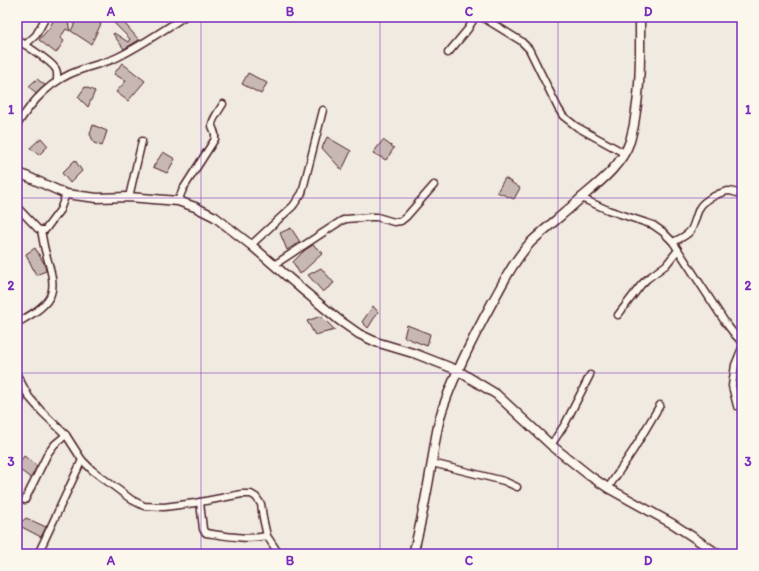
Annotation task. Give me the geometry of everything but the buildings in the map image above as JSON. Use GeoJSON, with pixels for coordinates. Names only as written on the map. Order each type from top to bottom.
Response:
{"type":"FeatureCollection","features":[{"type":"Feature","properties":{"kind":"street"},"geometry":{"type":"LineString","coordinates":[[25,45],[36,35],[46,17]]}},
{"type":"Feature","properties":{"kind":"street"},"geometry":{"type":"LineString","coordinates":[[17,125],[27,109],[57,80],[79,70],[116,58],[132,50],[184,17]]}},
{"type":"Feature","properties":{"kind":"street"},"geometry":{"type":"LineString","coordinates":[[448,53],[468,29],[475,17]]}},
{"type":"Feature","properties":{"kind":"street"},"geometry":{"type":"LineString","coordinates":[[482,17],[521,41],[529,49],[563,116],[577,127],[624,153]]}},
{"type":"Feature","properties":{"kind":"street"},"geometry":{"type":"LineString","coordinates":[[413,554],[443,406],[458,370],[493,301],[522,253],[530,243],[600,182],[620,160],[630,141],[638,98],[640,70],[640,17]]}},
{"type":"Feature","properties":{"kind":"street"},"geometry":{"type":"LineString","coordinates":[[17,39],[51,63],[56,69],[58,75],[57,80]]}},
{"type":"Feature","properties":{"kind":"street"},"geometry":{"type":"LineString","coordinates":[[178,201],[215,139],[216,134],[212,125],[223,104]]}},
{"type":"Feature","properties":{"kind":"street"},"geometry":{"type":"LineString","coordinates":[[251,245],[298,201],[302,193],[323,110]]}},
{"type":"Feature","properties":{"kind":"street"},"geometry":{"type":"LineString","coordinates":[[128,197],[142,141]]}},
{"type":"Feature","properties":{"kind":"street"},"geometry":{"type":"LineString","coordinates":[[17,172],[66,194],[97,198],[128,197],[178,201],[195,207],[215,217],[251,245],[339,320],[359,334],[376,342],[416,354],[458,370],[496,394],[551,445],[608,488],[672,524],[718,554]]}},
{"type":"Feature","properties":{"kind":"street"},"geometry":{"type":"LineString","coordinates":[[274,265],[346,219],[377,217],[394,222],[401,221],[434,185]]}},
{"type":"Feature","properties":{"kind":"street"},"geometry":{"type":"LineString","coordinates":[[673,242],[685,236],[691,230],[703,203],[722,192],[729,191],[742,195]]}},
{"type":"Feature","properties":{"kind":"street"},"geometry":{"type":"LineString","coordinates":[[17,207],[38,229],[45,230],[60,210],[66,194]]}},
{"type":"Feature","properties":{"kind":"street"},"geometry":{"type":"LineString","coordinates":[[581,198],[608,210],[653,225],[663,232],[673,242],[725,322],[742,342]]}},
{"type":"Feature","properties":{"kind":"street"},"geometry":{"type":"LineString","coordinates":[[17,323],[36,312],[49,299],[53,290],[53,282],[44,246],[42,230]]}},
{"type":"Feature","properties":{"kind":"street"},"geometry":{"type":"LineString","coordinates":[[618,315],[647,278],[666,265],[678,250]]}},
{"type":"Feature","properties":{"kind":"street"},"geometry":{"type":"LineString","coordinates":[[737,406],[732,386],[735,365],[742,348]]}},
{"type":"Feature","properties":{"kind":"street"},"geometry":{"type":"LineString","coordinates":[[17,375],[30,397],[42,412],[66,435],[82,460],[92,470],[132,500],[144,506],[164,507],[242,494],[251,494],[256,497],[261,504],[268,536],[279,554]]}},
{"type":"Feature","properties":{"kind":"street"},"geometry":{"type":"LineString","coordinates":[[551,445],[565,424],[590,375]]}},
{"type":"Feature","properties":{"kind":"street"},"geometry":{"type":"LineString","coordinates":[[608,488],[634,449],[660,405]]}},
{"type":"Feature","properties":{"kind":"street"},"geometry":{"type":"LineString","coordinates":[[25,500],[48,453],[55,444],[66,435]]}},
{"type":"Feature","properties":{"kind":"street"},"geometry":{"type":"LineString","coordinates":[[38,554],[82,460]]}},
{"type":"Feature","properties":{"kind":"street"},"geometry":{"type":"LineString","coordinates":[[432,463],[504,481],[518,487]]}},
{"type":"Feature","properties":{"kind":"street"},"geometry":{"type":"LineString","coordinates":[[200,502],[203,529],[206,533],[235,538],[257,538],[268,536]]}}]}
